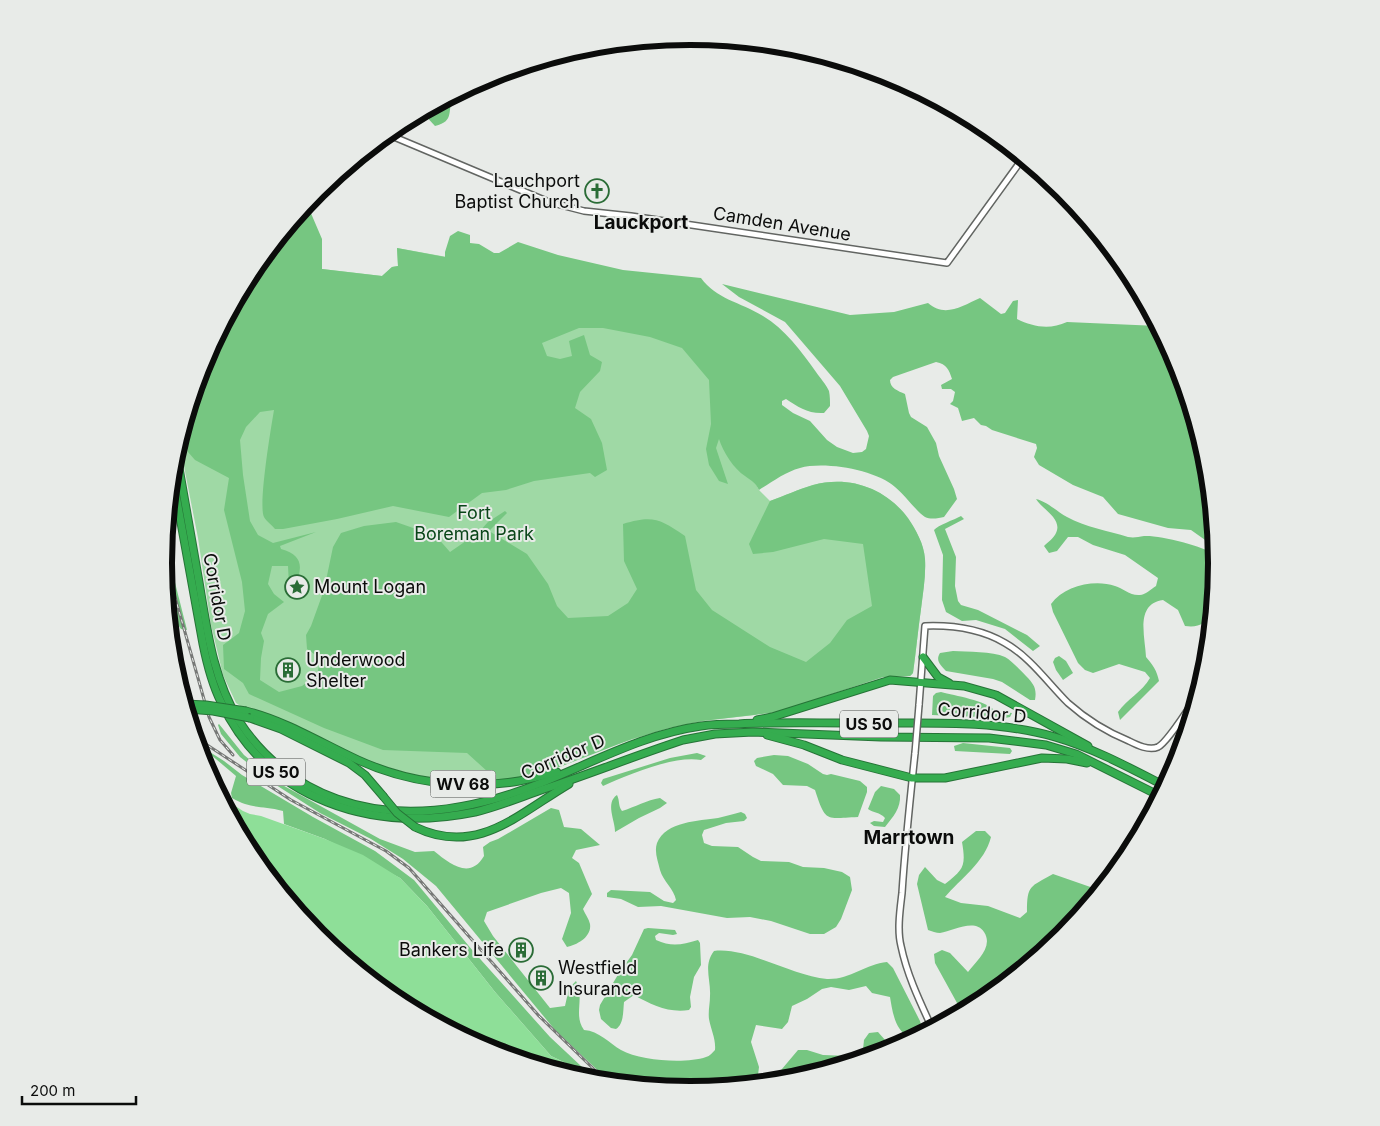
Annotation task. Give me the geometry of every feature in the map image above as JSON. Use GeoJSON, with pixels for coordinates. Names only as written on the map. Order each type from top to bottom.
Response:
{"type":"FeatureCollection","features":[{"type":"Feature","properties":{"kind":"highway","name":"Corridor D"},"geometry":{"type":"LineString","coordinates":[[180,473],[208,635],[216,670],[229,704],[243,727],[259,747],[283,770],[317,791],[352,804],[374,809],[414,811],[453,809],[495,799],[543,782],[641,740],[705,725],[735,724],[920,724],[1008,727],[1056,738],[1112,760],[1159,783]]}},
{"type":"Feature","properties":{"kind":"highway","name":"Corridor D"},"geometry":{"type":"LineString","coordinates":[[176,496],[202,644],[220,702],[237,730],[259,757],[286,780],[314,797],[340,808],[378,816],[408,818],[440,817],[476,811],[583,776],[683,740],[715,734],[753,732],[881,737],[989,738],[1046,745],[1076,754],[1154,793]]}},
{"type":"Feature","properties":{"kind":"highway"},"geometry":{"type":"LineString","coordinates":[[923,657],[938,677],[954,685]]}},
{"type":"Feature","properties":{"kind":"highway"},"geometry":{"type":"LineString","coordinates":[[735,724],[772,717],[890,680],[954,685],[996,695],[1112,760]]}},
{"type":"Feature","properties":{"kind":"highway","name":"WV 68"},"geometry":{"type":"LineString","coordinates":[[192,704],[214,706],[248,714],[349,762],[365,774],[397,813],[415,827],[447,837],[460,838],[484,834],[506,824],[583,776]]}},
{"type":"Feature","properties":{"kind":"highway","name":"WV 68"},"geometry":{"type":"LineString","coordinates":[[193,709],[261,714],[368,764],[418,779],[455,784],[492,784],[520,781],[569,770]]}},
{"type":"Feature","properties":{"kind":"highway"},"geometry":{"type":"LineString","coordinates":[[753,732],[804,745],[842,760],[912,778],[945,778],[1042,758],[1067,759],[1098,765]]}},
{"type":"Feature","properties":{"kind":"street","name":"Camden Avenue"},"geometry":{"type":"LineString","coordinates":[[395,137],[549,202],[584,211],[638,217],[947,263],[1019,163]]}},
{"type":"Feature","properties":{"kind":"street"},"geometry":{"type":"LineString","coordinates":[[929,1022],[916,993],[900,944],[904,848],[911,805],[925,626],[952,626],[978,631],[1000,640],[1018,651],[1068,703],[1090,720],[1131,742],[1147,748],[1154,748],[1164,743],[1186,713]]}},
{"type":"Feature","properties":{"kind":"green space","name":"Fort Boreman Park"},"geometry":{"type":"Polygon","coordinates":[[[317,243],[322,269],[382,276],[392,267],[398,266],[397,248],[497,266],[701,320],[728,433],[759,490],[770,501],[813,485],[827,482],[853,483],[866,486],[889,499],[913,527],[923,548],[925,565],[913,673],[910,676],[883,677],[755,715],[702,721],[669,728],[498,781],[456,782],[411,774],[372,763],[285,721],[242,707],[236,703],[223,675],[211,625],[198,538],[183,459],[199,396],[211,365],[241,304],[267,264],[317,243]]]}},
{"type":"Feature","properties":{"kind":"shaded area"},"geometry":{"type":"Polygon","coordinates":[[[451,103],[446,121],[435,126],[426,117],[451,103]]]}},
{"type":"Feature","properties":{"kind":"shaded area","name":"Fort Boreman Park"},"geometry":{"type":"Polygon","coordinates":[[[310,211],[322,239],[322,269],[382,276],[392,267],[398,266],[397,248],[445,257],[450,236],[458,231],[470,235],[470,243],[479,244],[494,253],[499,253],[518,242],[558,255],[623,270],[701,278],[721,296],[771,321],[792,341],[828,388],[830,406],[824,413],[818,413],[804,409],[786,399],[782,401],[782,405],[810,421],[827,440],[837,447],[853,453],[862,452],[866,449],[869,436],[840,386],[785,322],[739,297],[722,284],[850,315],[894,312],[928,303],[941,310],[947,310],[960,307],[980,298],[1001,314],[1005,313],[1013,301],[1018,300],[1017,319],[1035,326],[1048,327],[1067,322],[1151,326],[1181,396],[1190,429],[1204,495],[1207,542],[1191,530],[1168,528],[1118,514],[1103,497],[1073,485],[1039,465],[1034,457],[1037,448],[1036,444],[992,430],[981,425],[974,418],[962,421],[958,408],[950,404],[953,401],[955,392],[951,389],[942,389],[941,385],[952,379],[950,373],[945,366],[936,362],[893,377],[890,380],[893,387],[905,394],[911,417],[927,427],[936,443],[939,456],[954,489],[957,499],[944,517],[932,519],[925,517],[895,487],[886,481],[850,468],[810,466],[800,468],[759,490],[754,483],[733,465],[719,439],[716,448],[728,484],[719,481],[709,465],[706,449],[711,424],[709,380],[682,348],[650,337],[603,328],[579,328],[542,343],[547,356],[560,359],[572,356],[569,341],[584,335],[590,355],[602,362],[600,371],[580,392],[575,408],[591,419],[602,443],[607,470],[595,477],[590,473],[534,481],[506,490],[482,493],[449,517],[393,506],[337,519],[275,529],[265,519],[263,510],[266,466],[274,410],[260,412],[246,427],[240,440],[250,521],[258,535],[273,543],[316,532],[280,546],[281,549],[294,555],[300,564],[299,574],[294,587],[289,585],[288,566],[272,566],[268,584],[274,594],[284,602],[268,614],[261,633],[264,641],[260,680],[279,692],[302,686],[317,675],[320,660],[307,649],[306,635],[324,590],[333,547],[341,533],[364,526],[396,522],[436,536],[450,552],[505,511],[507,513],[489,531],[527,554],[548,584],[557,606],[568,618],[608,616],[628,603],[637,589],[624,561],[623,524],[649,519],[656,520],[685,536],[696,590],[712,610],[770,647],[806,662],[830,643],[847,620],[872,606],[863,544],[824,539],[773,552],[753,554],[749,544],[770,501],[813,485],[827,482],[853,483],[866,486],[889,499],[908,518],[917,532],[924,553],[925,578],[913,673],[910,676],[883,677],[778,712],[702,721],[669,728],[632,739],[544,773],[498,781],[467,753],[383,750],[324,728],[249,694],[243,683],[224,669],[223,645],[239,633],[245,611],[242,582],[224,510],[229,478],[195,460],[188,452],[187,442],[199,396],[225,334],[259,275],[310,211]]]}},
{"type":"Feature","properties":{"kind":"shaded area"},"geometry":{"type":"Polygon","coordinates":[[[1036,499],[1048,504],[1067,517],[1089,526],[1128,537],[1151,536],[1170,539],[1208,551],[1205,622],[1194,626],[1185,626],[1178,610],[1163,600],[1154,603],[1148,608],[1144,622],[1146,657],[1154,668],[1159,681],[1120,720],[1118,712],[1150,678],[1145,672],[1119,664],[1093,673],[1085,670],[1078,663],[1053,612],[1051,604],[1071,589],[1098,583],[1118,587],[1136,595],[1142,595],[1156,586],[1158,578],[1125,555],[1093,545],[1078,537],[1068,537],[1057,551],[1049,553],[1044,546],[1055,535],[1057,523],[1051,514],[1036,499]]]}},
{"type":"Feature","properties":{"kind":"shaded area"},"geometry":{"type":"Polygon","coordinates":[[[961,516],[964,519],[945,529],[956,557],[955,586],[958,601],[961,605],[978,610],[1027,635],[1040,646],[1033,651],[1005,629],[976,620],[962,621],[946,612],[942,600],[943,555],[934,530],[942,524],[961,516]]]}},
{"type":"Feature","properties":{"kind":"shaded area"},"geometry":{"type":"Polygon","coordinates":[[[172,572],[187,630],[181,629],[175,620],[172,572]]]}},
{"type":"Feature","properties":{"kind":"shaded area"},"geometry":{"type":"Polygon","coordinates":[[[953,651],[987,653],[1005,657],[1031,682],[1036,693],[1035,700],[1030,700],[1002,682],[993,679],[946,671],[939,663],[938,658],[940,653],[953,651]]]}},
{"type":"Feature","properties":{"kind":"shaded area"},"geometry":{"type":"Polygon","coordinates":[[[1059,656],[1066,661],[1073,673],[1063,680],[1053,662],[1059,656]]]}},
{"type":"Feature","properties":{"kind":"shaded area"},"geometry":{"type":"Polygon","coordinates":[[[182,664],[184,667],[187,676],[185,676],[182,664]]]}},
{"type":"Feature","properties":{"kind":"shaded area"},"geometry":{"type":"Polygon","coordinates":[[[941,692],[978,701],[995,711],[1012,713],[1010,717],[1005,718],[932,715],[933,696],[941,692]]]}},
{"type":"Feature","properties":{"kind":"shaded area"},"geometry":{"type":"Polygon","coordinates":[[[218,725],[244,755],[277,782],[380,839],[415,852],[434,851],[453,865],[460,867],[473,867],[478,863],[484,856],[483,847],[490,842],[551,808],[559,810],[564,827],[581,829],[600,845],[576,850],[572,858],[579,863],[592,894],[583,909],[590,924],[589,933],[583,940],[567,947],[562,939],[571,913],[569,893],[561,888],[487,912],[484,921],[493,936],[550,1008],[565,1006],[569,988],[576,981],[580,994],[579,1019],[584,1030],[599,1035],[630,1054],[651,1059],[676,1061],[707,1057],[715,1050],[709,1016],[710,990],[708,967],[714,951],[741,953],[799,973],[827,979],[843,977],[879,963],[887,962],[893,968],[921,1027],[904,1034],[895,1020],[890,997],[872,993],[866,986],[849,990],[831,987],[822,989],[792,1006],[788,1022],[782,1029],[756,1025],[751,1042],[759,1067],[758,1077],[690,1081],[622,1077],[601,1073],[555,1030],[436,886],[403,859],[371,839],[320,813],[276,785],[240,757],[221,734],[218,725]]]}},
{"type":"Feature","properties":{"kind":"shaded area"},"geometry":{"type":"Polygon","coordinates":[[[963,743],[1010,748],[1012,751],[1010,754],[955,751],[954,746],[963,743]]]}},
{"type":"Feature","properties":{"kind":"shaded area"},"geometry":{"type":"Polygon","coordinates":[[[207,750],[242,775],[375,851],[414,880],[473,951],[550,1037],[585,1070],[572,1067],[551,1056],[495,992],[427,906],[400,878],[325,839],[284,824],[283,811],[252,806],[232,798],[231,793],[236,776],[207,750]]]}},
{"type":"Feature","properties":{"kind":"shaded area"},"geometry":{"type":"Polygon","coordinates":[[[697,753],[706,756],[701,760],[678,760],[665,763],[603,786],[601,783],[603,779],[670,758],[697,753]]]}},
{"type":"Feature","properties":{"kind":"shaded area"},"geometry":{"type":"Polygon","coordinates":[[[774,755],[788,756],[808,764],[823,774],[860,781],[867,787],[867,792],[858,817],[829,817],[822,809],[815,790],[807,786],[783,785],[773,774],[756,766],[754,761],[757,758],[774,755]]]}},
{"type":"Feature","properties":{"kind":"shaded area"},"geometry":{"type":"Polygon","coordinates":[[[881,786],[894,789],[900,795],[898,808],[885,827],[874,826],[870,823],[874,821],[883,822],[885,818],[868,809],[875,792],[881,786]]]}},
{"type":"Feature","properties":{"kind":"shaded area"},"geometry":{"type":"Polygon","coordinates":[[[617,795],[622,811],[660,798],[667,803],[615,832],[611,807],[613,798],[617,795]]]}},
{"type":"Feature","properties":{"kind":"shaded area"},"geometry":{"type":"Polygon","coordinates":[[[231,803],[250,814],[261,816],[325,839],[363,855],[400,878],[427,906],[495,992],[551,1056],[572,1067],[523,1054],[461,1028],[402,994],[375,974],[348,952],[301,905],[259,851],[231,803]]]}},
{"type":"Feature","properties":{"kind":"shaded area"},"geometry":{"type":"Polygon","coordinates":[[[741,812],[747,818],[744,821],[726,823],[704,830],[702,835],[704,843],[712,846],[738,847],[761,861],[789,862],[803,867],[824,868],[842,872],[850,877],[852,890],[836,927],[824,934],[810,934],[771,921],[750,917],[727,918],[661,906],[638,907],[621,899],[607,897],[607,893],[611,890],[650,892],[664,901],[673,903],[676,900],[675,896],[661,874],[657,856],[656,846],[661,836],[675,826],[684,823],[718,818],[741,812]]]}},
{"type":"Feature","properties":{"kind":"shaded area"},"geometry":{"type":"Polygon","coordinates":[[[976,831],[985,831],[991,837],[978,862],[945,897],[961,903],[988,906],[1020,918],[1027,912],[1028,896],[1031,888],[1053,874],[1093,888],[1079,905],[1032,952],[978,994],[959,1006],[935,963],[934,954],[942,950],[950,953],[968,972],[983,954],[987,938],[980,928],[975,926],[964,926],[940,933],[928,930],[917,884],[919,875],[925,867],[937,880],[945,884],[951,879],[962,866],[964,857],[962,842],[976,831]]]}},
{"type":"Feature","properties":{"kind":"shaded area"},"geometry":{"type":"Polygon","coordinates":[[[644,929],[675,930],[677,934],[659,933],[655,936],[656,940],[667,944],[687,943],[698,940],[700,943],[701,965],[694,977],[690,997],[691,1007],[689,1010],[681,1011],[667,1009],[634,995],[624,1002],[623,1017],[619,1027],[616,1029],[611,1028],[601,1019],[600,1005],[632,955],[644,929]]]}},
{"type":"Feature","properties":{"kind":"shaded area"},"geometry":{"type":"Polygon","coordinates":[[[878,1032],[887,1042],[863,1052],[864,1040],[869,1033],[878,1032]]]}},
{"type":"Feature","properties":{"kind":"shaded area"},"geometry":{"type":"Polygon","coordinates":[[[798,1050],[807,1050],[823,1055],[849,1056],[824,1063],[778,1073],[798,1050]]]}},
{"type":"Feature","properties":{"kind":"railway"},"geometry":{"type":"LineString","coordinates":[[173,589],[209,717],[220,740],[233,755]]}},
{"type":"Feature","properties":{"kind":"railway"},"geometry":{"type":"LineString","coordinates":[[204,743],[291,800],[386,851],[409,868],[539,1016],[597,1072]]}},
{"type":"Feature","properties":{"kind":"place","name":"Lauchport Baptist Church"},"geometry":{"type":"Point","coordinates":[597,191]}},
{"type":"Feature","properties":{"kind":"place","name":"Mount Logan"},"geometry":{"type":"Point","coordinates":[297,587]}},
{"type":"Feature","properties":{"kind":"place","name":"Underwood Shelter"},"geometry":{"type":"Point","coordinates":[288,670]}},
{"type":"Feature","properties":{"kind":"place","name":"Bankers Life"},"geometry":{"type":"Point","coordinates":[521,950]}},
{"type":"Feature","properties":{"kind":"place","name":"Westfield Insurance"},"geometry":{"type":"Point","coordinates":[541,978]}},
{"type":"Feature","properties":{"kind":"district","name":"Lauckport"},"geometry":{"type":"Point","coordinates":[641,222]}},
{"type":"Feature","properties":{"kind":"district","name":"Marrtown"},"geometry":{"type":"Point","coordinates":[909,837]}}]}
